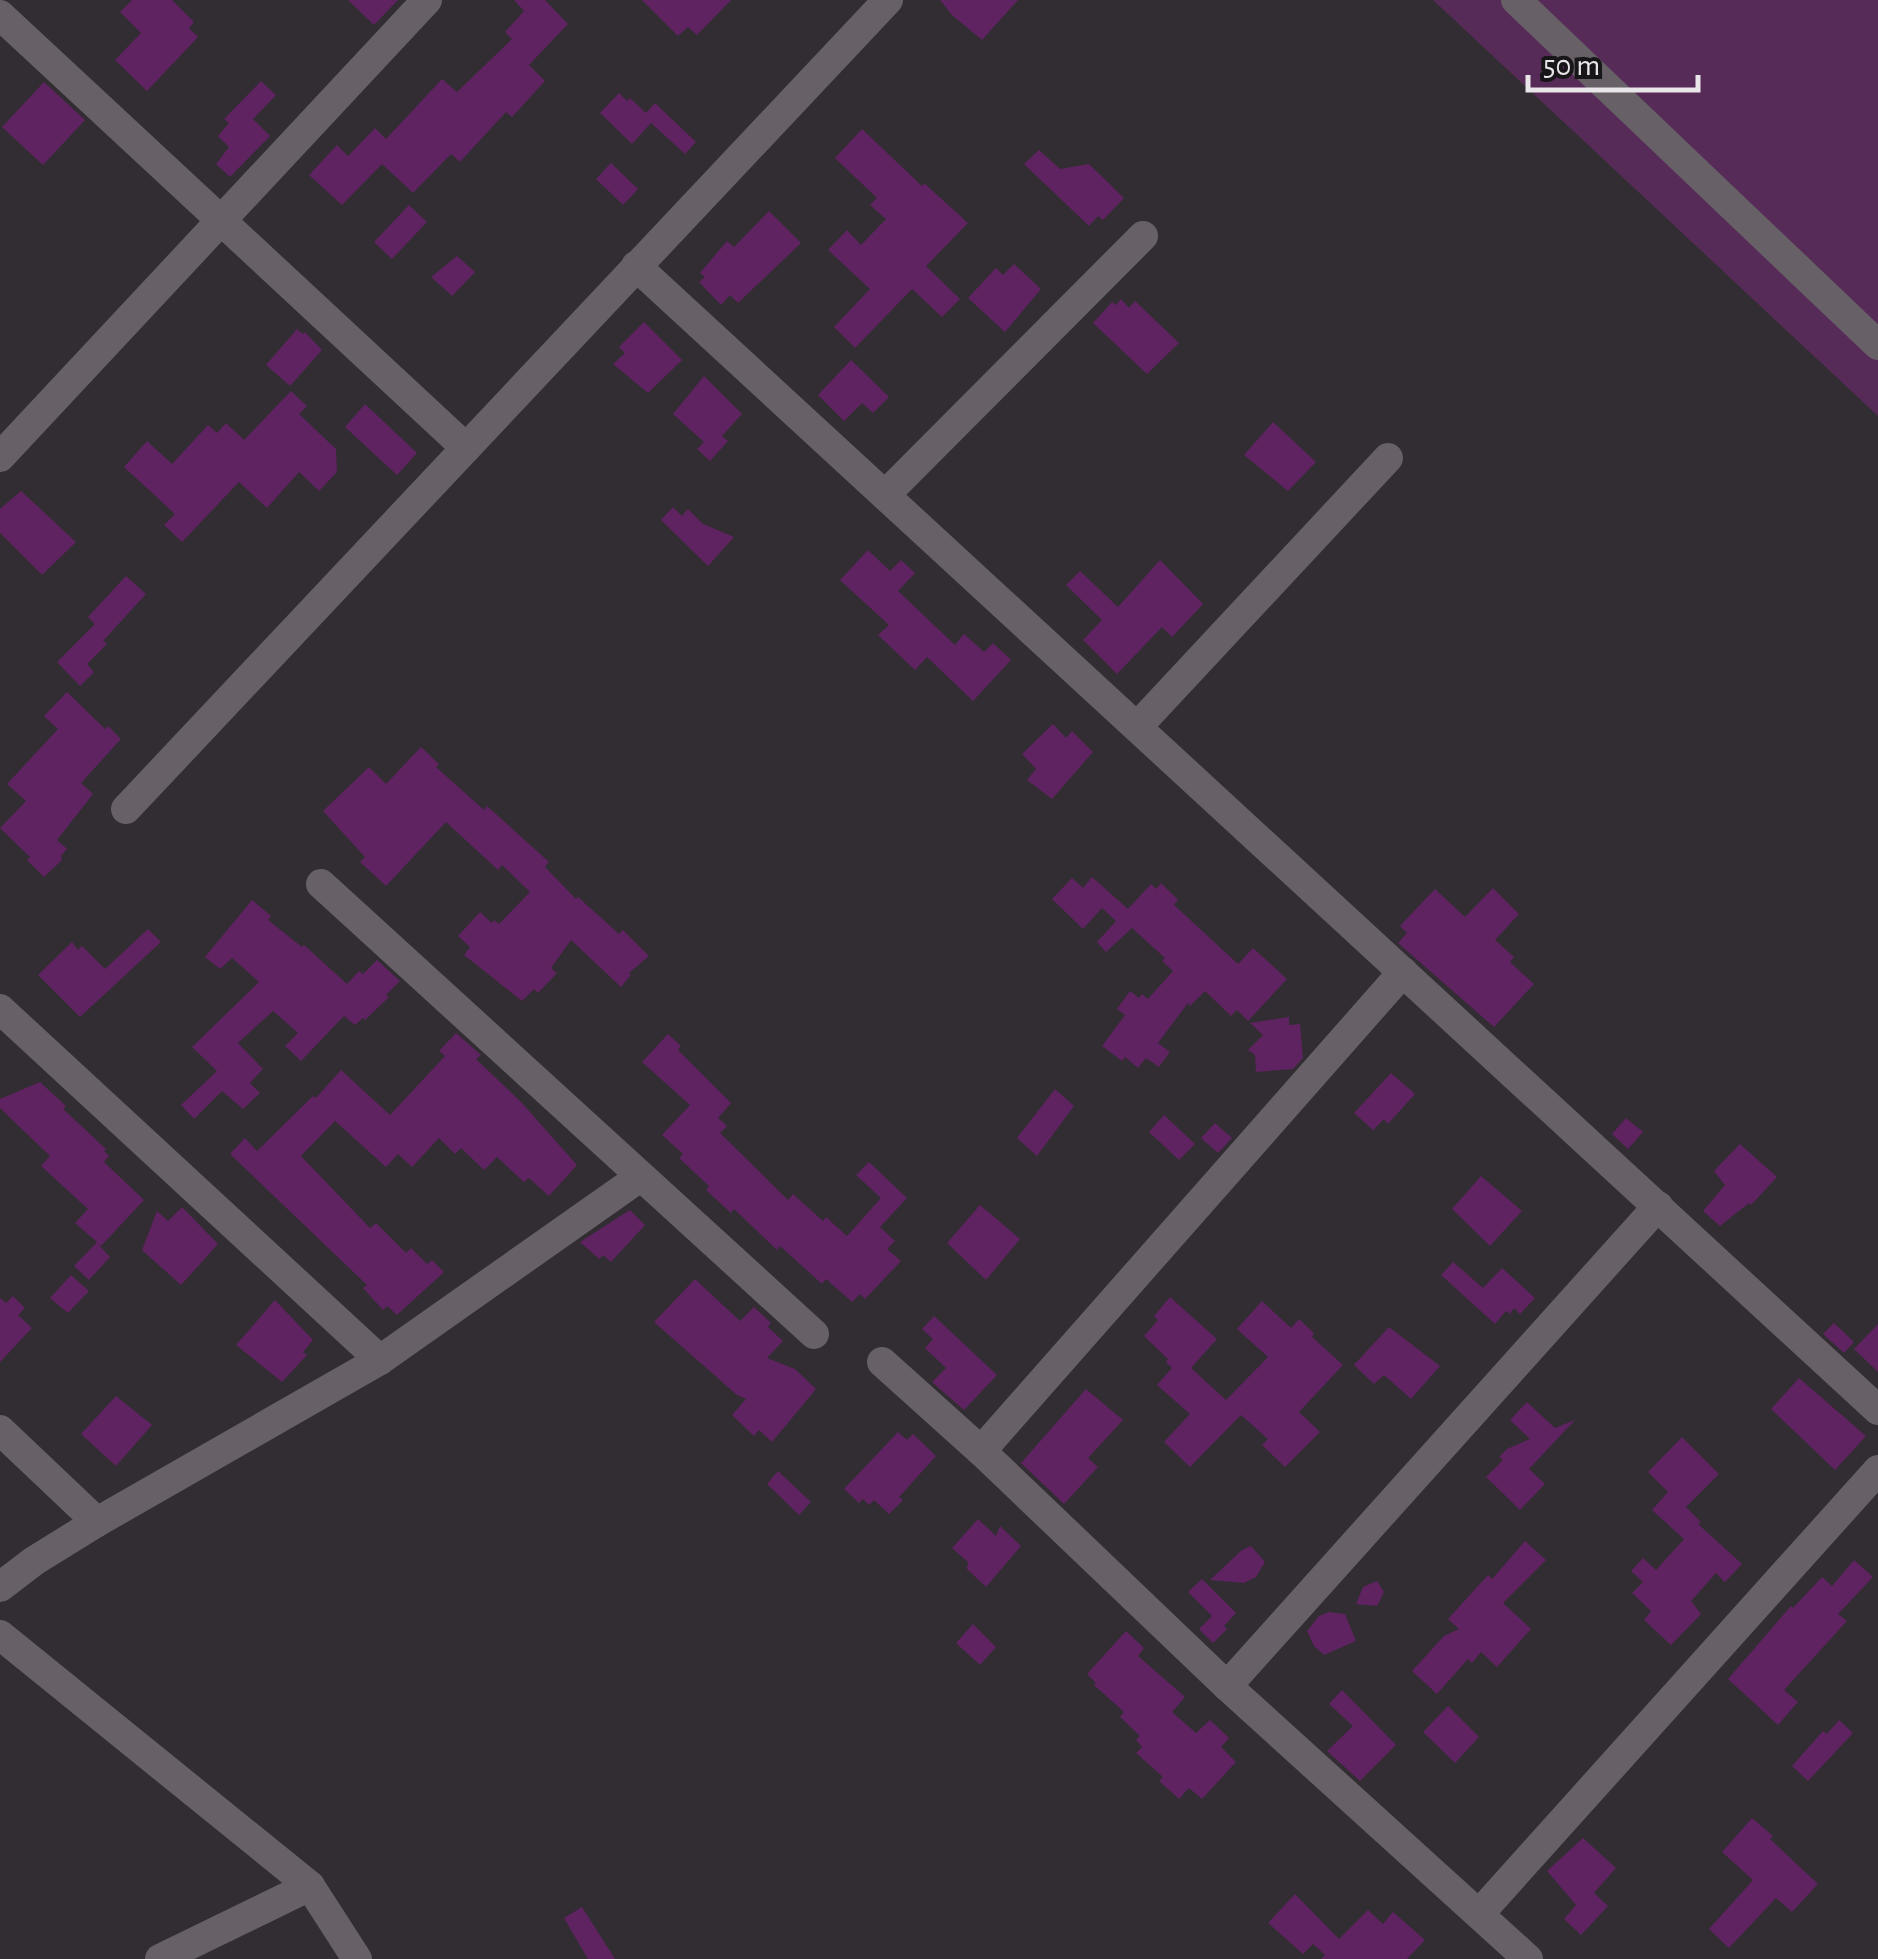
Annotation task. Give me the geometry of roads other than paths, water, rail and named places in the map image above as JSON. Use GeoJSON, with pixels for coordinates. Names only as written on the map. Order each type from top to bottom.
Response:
{"type":"FeatureCollection","features":[{"type":"Feature","properties":{"kind":"street"},"geometry":{"type":"LineString","coordinates":[[0,458],[427,0]]}},
{"type":"Feature","properties":{"kind":"street"},"geometry":{"type":"LineString","coordinates":[[126,809],[888,0]]}},
{"type":"Feature","properties":{"kind":"street"},"geometry":{"type":"LineString","coordinates":[[1516,0],[1878,345]]}},
{"type":"Feature","properties":{"kind":"street"},"geometry":{"type":"LineString","coordinates":[[0,15],[466,448]]}},
{"type":"Feature","properties":{"kind":"street"},"geometry":{"type":"LineString","coordinates":[[885,495],[1143,236]]}},
{"type":"Feature","properties":{"kind":"street"},"geometry":{"type":"LineString","coordinates":[[636,266],[1878,1410]]}},
{"type":"Feature","properties":{"kind":"street"},"geometry":{"type":"LineString","coordinates":[[1137,727],[1388,458]]}},
{"type":"Feature","properties":{"kind":"street"},"geometry":{"type":"LineString","coordinates":[[321,884],[814,1334]]}},
{"type":"Feature","properties":{"kind":"street"},"geometry":{"type":"LineString","coordinates":[[981,1451],[1403,972]]}},
{"type":"Feature","properties":{"kind":"street"},"geometry":{"type":"LineString","coordinates":[[0,1009],[380,1360]]}},
{"type":"Feature","properties":{"kind":"street"},"geometry":{"type":"LineString","coordinates":[[0,1587],[34,1560],[97,1522],[380,1360],[640,1177]]}},
{"type":"Feature","properties":{"kind":"street"},"geometry":{"type":"LineString","coordinates":[[1227,1686],[1658,1206]]}},
{"type":"Feature","properties":{"kind":"street"},"geometry":{"type":"LineString","coordinates":[[882,1362],[1227,1686],[1528,1959]]}},
{"type":"Feature","properties":{"kind":"street"},"geometry":{"type":"LineString","coordinates":[[0,1430],[97,1522]]}},
{"type":"Feature","properties":{"kind":"street"},"geometry":{"type":"LineString","coordinates":[[1479,1914],[1878,1470]]}},
{"type":"Feature","properties":{"kind":"street"},"geometry":{"type":"LineString","coordinates":[[0,1635],[310,1886],[356,1959]]}},
{"type":"Feature","properties":{"kind":"street"},"geometry":{"type":"LineString","coordinates":[[160,1959],[310,1886]]}}]}
